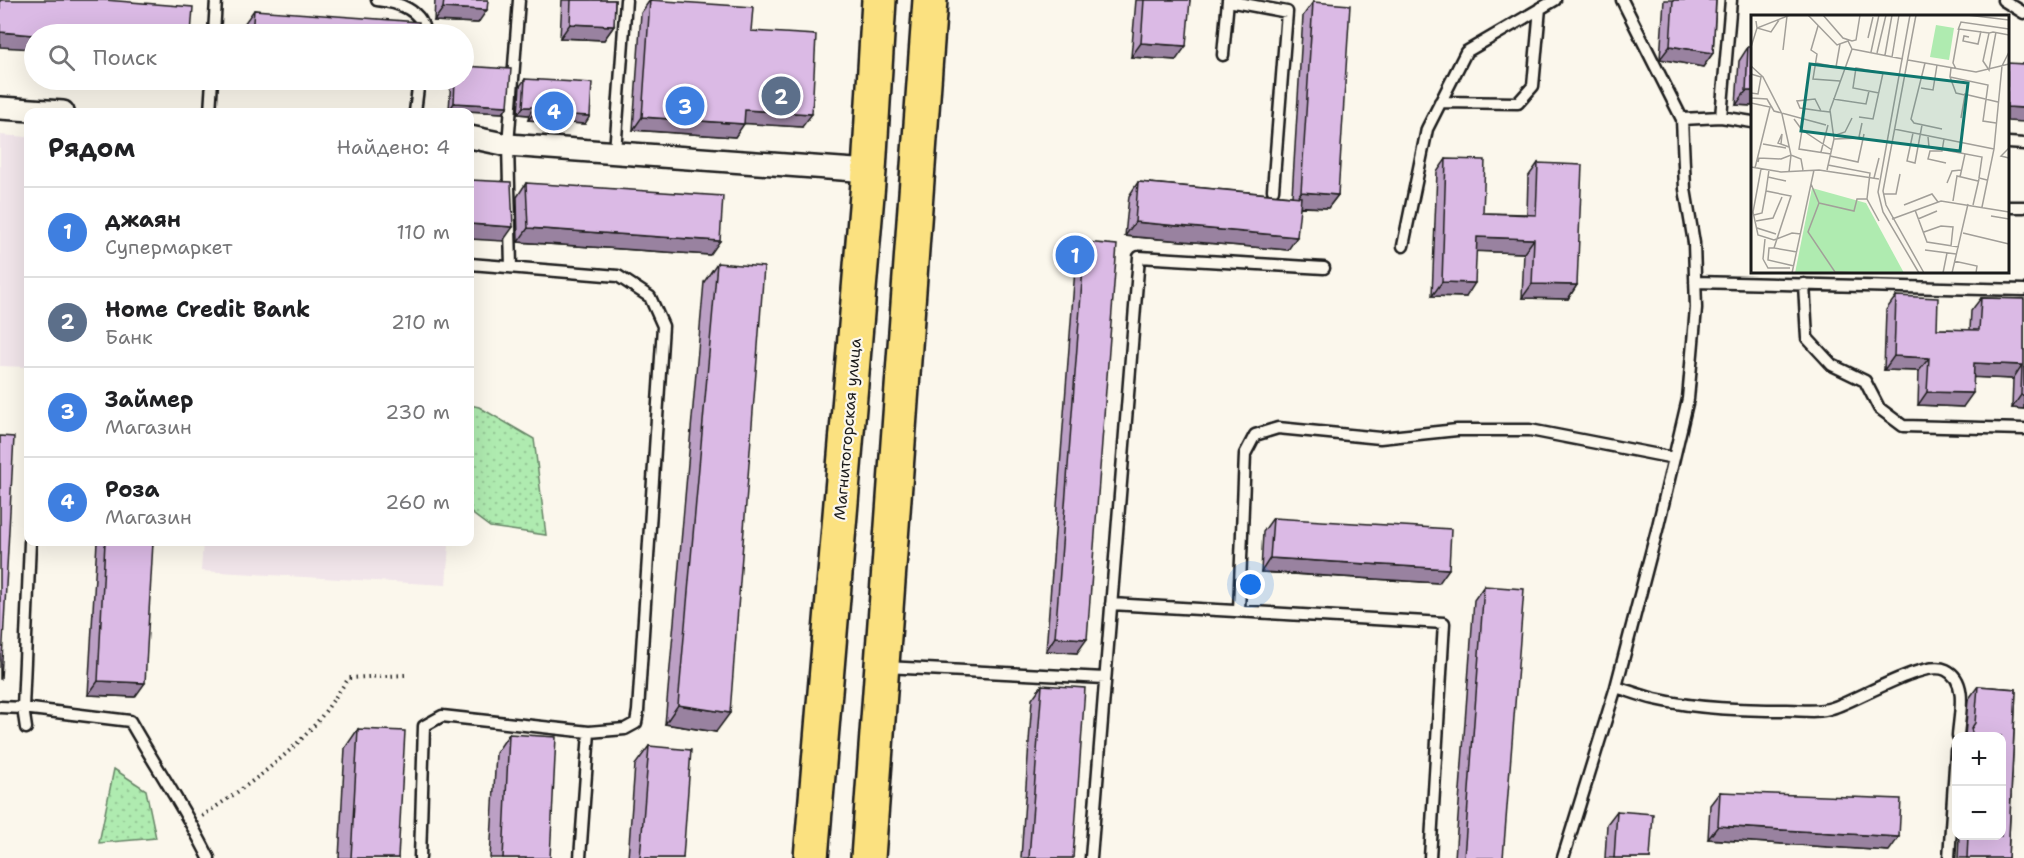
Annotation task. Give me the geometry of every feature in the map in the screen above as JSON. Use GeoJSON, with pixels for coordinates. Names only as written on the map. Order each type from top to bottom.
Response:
{"type":"FeatureCollection","features":[{"type":"Feature","properties":{"kind":"main road","name":"Магнитогорская улица"},"geometry":{"type":"LineString","coordinates":[[811,858],[869,171],[879,0]]}},
{"type":"Feature","properties":{"kind":"main road"},"geometry":{"type":"LineString","coordinates":[[868,858],[930,0]]}},
{"type":"Feature","properties":{"kind":"street"},"geometry":{"type":"LineString","coordinates":[[0,108],[24,110]]}},
{"type":"Feature","properties":{"kind":"street"},"geometry":{"type":"LineString","coordinates":[[474,138],[508,145],[869,171]]}},
{"type":"Feature","properties":{"kind":"lane"},"geometry":{"type":"LineString","coordinates":[[215,24],[216,0]]}},
{"type":"Feature","properties":{"kind":"lane"},"geometry":{"type":"LineString","coordinates":[[377,0],[394,2],[414,11],[421,24]]}},
{"type":"Feature","properties":{"kind":"lane"},"geometry":{"type":"LineString","coordinates":[[510,267],[508,145],[519,0]]}},
{"type":"Feature","properties":{"kind":"lane"},"geometry":{"type":"LineString","coordinates":[[615,152],[626,0]]}},
{"type":"Feature","properties":{"kind":"lane"},"geometry":{"type":"LineString","coordinates":[[1251,5],[1263,0]]}},
{"type":"Feature","properties":{"kind":"lane"},"geometry":{"type":"LineString","coordinates":[[1403,246],[1427,129],[1467,52],[1555,0]]}},
{"type":"Feature","properties":{"kind":"lane"},"geometry":{"type":"LineString","coordinates":[[1563,858],[1616,687],[1674,458],[1688,399],[1696,308],[1694,243],[1685,189],[1682,119],[1622,0]]}},
{"type":"Feature","properties":{"kind":"lane"},"geometry":{"type":"LineString","coordinates":[[1722,117],[1731,0]]}},
{"type":"Feature","properties":{"kind":"lane"},"geometry":{"type":"LineString","coordinates":[[2003,0],[2024,9]]}},
{"type":"Feature","properties":{"kind":"lane"},"geometry":{"type":"LineString","coordinates":[[1223,55],[1228,1],[1287,12],[1273,190]]}},
{"type":"Feature","properties":{"kind":"lane"},"geometry":{"type":"LineString","coordinates":[[1440,102],[1518,103],[1533,86],[1540,8]]}},
{"type":"Feature","properties":{"kind":"lane"},"geometry":{"type":"LineString","coordinates":[[210,108],[211,90]]}},
{"type":"Feature","properties":{"kind":"lane"},"geometry":{"type":"LineString","coordinates":[[416,108],[418,90]]}},
{"type":"Feature","properties":{"kind":"lane"},"geometry":{"type":"LineString","coordinates":[[1682,119],[1722,117],[1751,122]]}},
{"type":"Feature","properties":{"kind":"lane"},"geometry":{"type":"LineString","coordinates":[[2009,143],[2024,144]]}},
{"type":"Feature","properties":{"kind":"lane"},"geometry":{"type":"LineString","coordinates":[[1091,858],[1139,257],[1324,268]]}},
{"type":"Feature","properties":{"kind":"lane"},"geometry":{"type":"LineString","coordinates":[[420,858],[424,726],[442,716],[589,732],[625,729],[636,723],[663,326],[650,297],[618,276],[474,264]]}},
{"type":"Feature","properties":{"kind":"lane"},"geometry":{"type":"LineString","coordinates":[[1695,282],[2024,290]]}},
{"type":"Feature","properties":{"kind":"lane"},"geometry":{"type":"LineString","coordinates":[[1804,285],[1806,338],[1832,365],[1865,381],[1879,408],[1904,426],[2024,429]]}},
{"type":"Feature","properties":{"kind":"lane"},"geometry":{"type":"LineString","coordinates":[[1239,611],[1245,454],[1255,435],[1278,428],[1380,438],[1457,430],[1530,430],[1674,458]]}},
{"type":"Feature","properties":{"kind":"lane"},"geometry":{"type":"LineString","coordinates":[[26,728],[23,708],[30,546]]}},
{"type":"Feature","properties":{"kind":"lane"},"geometry":{"type":"LineString","coordinates":[[1111,603],[1444,623],[1431,858]]}},
{"type":"Feature","properties":{"kind":"lane"},"geometry":{"type":"LineString","coordinates":[[881,667],[1105,678]]}},
{"type":"Feature","properties":{"kind":"lane"},"geometry":{"type":"LineString","coordinates":[[1616,687],[1656,699],[1734,710],[1813,710],[1830,709],[1865,692],[1928,668],[1944,669],[1955,675],[1960,687],[1958,732]]}},
{"type":"Feature","properties":{"kind":"lane"},"geometry":{"type":"LineString","coordinates":[[0,707],[130,721],[168,787],[192,823],[209,858]]}},
{"type":"Feature","properties":{"kind":"lane"},"geometry":{"type":"LineString","coordinates":[[580,858],[589,732]]}},
{"type":"Feature","properties":{"kind":"lane"},"geometry":{"type":"LineString","coordinates":[[1949,858],[1954,786]]}},
{"type":"Feature","properties":{"kind":"path"},"geometry":{"type":"LineString","coordinates":[[192,823],[282,757],[311,729],[349,678],[405,675]]}},
{"type":"Feature","properties":{"kind":"shaded area"},"geometry":{"type":"Polygon","coordinates":[[[0,135],[24,137],[24,367],[0,366],[0,135]]]}},
{"type":"Feature","properties":{"kind":"shaded area"},"geometry":{"type":"Polygon","coordinates":[[[203,546],[449,546],[446,585],[201,571],[203,546]]]}},
{"type":"Feature","properties":{"kind":"green space"},"geometry":{"type":"Polygon","coordinates":[[[474,406],[534,439],[546,535],[490,527],[474,515],[474,406]]]}},
{"type":"Feature","properties":{"kind":"green space"},"geometry":{"type":"Polygon","coordinates":[[[114,769],[146,790],[156,838],[99,843],[114,769]]]}},
{"type":"Feature","properties":{"kind":"building"},"geometry":{"type":"Polygon","coordinates":[[[0,0],[105,0],[193,7],[192,24],[24,24],[24,34],[0,32],[0,0]]]}},
{"type":"Feature","properties":{"kind":"building"},"geometry":{"type":"Polygon","coordinates":[[[444,0],[488,0],[487,10],[443,8],[444,0]]]}},
{"type":"Feature","properties":{"kind":"building"},"geometry":{"type":"Polygon","coordinates":[[[571,0],[615,0],[614,26],[570,24],[571,0]]]}},
{"type":"Feature","properties":{"kind":"building"},"geometry":{"type":"Polygon","coordinates":[[[650,0],[753,7],[751,31],[816,35],[812,114],[745,110],[744,124],[642,117],[650,0]]]}},
{"type":"Feature","properties":{"kind":"building"},"geometry":{"type":"Polygon","coordinates":[[[1144,0],[1190,0],[1186,46],[1141,43],[1144,0]]]}},
{"type":"Feature","properties":{"kind":"building"},"geometry":{"type":"Polygon","coordinates":[[[1673,0],[1716,0],[1713,53],[1670,46],[1673,0]]]}},
{"type":"Feature","properties":{"kind":"building"},"geometry":{"type":"Polygon","coordinates":[[[1313,2],[1350,5],[1338,195],[1301,192],[1313,2]]]}},
{"type":"Feature","properties":{"kind":"building"},"geometry":{"type":"Polygon","coordinates":[[[254,10],[419,22],[419,24],[253,24],[254,10]]]}},
{"type":"Feature","properties":{"kind":"building"},"geometry":{"type":"Polygon","coordinates":[[[1748,47],[1751,47],[1751,91],[1746,91],[1748,47]]]}},
{"type":"Feature","properties":{"kind":"building"},"geometry":{"type":"Polygon","coordinates":[[[2009,63],[2024,64],[2024,108],[2009,107],[2009,63]]]}},
{"type":"Feature","properties":{"kind":"building"},"geometry":{"type":"Polygon","coordinates":[[[474,67],[511,69],[508,106],[454,103],[455,90],[474,90],[474,67]]]}},
{"type":"Feature","properties":{"kind":"building"},"geometry":{"type":"Polygon","coordinates":[[[525,79],[592,83],[590,116],[534,113],[534,107],[523,107],[525,79]]]}},
{"type":"Feature","properties":{"kind":"building"},"geometry":{"type":"Polygon","coordinates":[[[1446,159],[1485,160],[1483,213],[1536,215],[1538,163],[1582,165],[1577,285],[1532,284],[1534,239],[1477,237],[1475,283],[1442,282],[1446,159]]]}},
{"type":"Feature","properties":{"kind":"building"},"geometry":{"type":"Polygon","coordinates":[[[474,180],[511,182],[513,227],[474,224],[474,180]]]}},
{"type":"Feature","properties":{"kind":"building"},"geometry":{"type":"Polygon","coordinates":[[[1138,182],[1301,197],[1297,237],[1135,222],[1138,182]]]}},
{"type":"Feature","properties":{"kind":"building"},"geometry":{"type":"Polygon","coordinates":[[[526,183],[723,196],[720,241],[528,228],[526,183]]]}},
{"type":"Feature","properties":{"kind":"building"},"geometry":{"type":"Polygon","coordinates":[[[1085,242],[1117,245],[1087,639],[1055,637],[1085,242]]]}},
{"type":"Feature","properties":{"kind":"building"},"geometry":{"type":"Polygon","coordinates":[[[717,263],[764,267],[730,713],[678,705],[717,263]]]}},
{"type":"Feature","properties":{"kind":"building"},"geometry":{"type":"Polygon","coordinates":[[[1896,296],[1938,298],[1937,329],[1979,330],[1981,298],[2024,299],[2024,395],[2021,395],[2022,365],[1974,363],[1973,393],[1927,392],[1929,358],[1894,356],[1896,296]]]}},
{"type":"Feature","properties":{"kind":"building"},"geometry":{"type":"Polygon","coordinates":[[[0,436],[14,437],[1,679],[0,679],[0,436]]]}},
{"type":"Feature","properties":{"kind":"building"},"geometry":{"type":"Polygon","coordinates":[[[1273,518],[1451,529],[1449,569],[1270,558],[1273,518]]]}},
{"type":"Feature","properties":{"kind":"building"},"geometry":{"type":"Polygon","coordinates":[[[105,546],[153,546],[145,683],[98,681],[105,546]]]}},
{"type":"Feature","properties":{"kind":"building"},"geometry":{"type":"Polygon","coordinates":[[[1484,586],[1524,589],[1503,858],[1464,858],[1484,586]]]}},
{"type":"Feature","properties":{"kind":"building"},"geometry":{"type":"Polygon","coordinates":[[[1042,685],[1085,688],[1073,858],[1029,858],[1042,685]]]}},
{"type":"Feature","properties":{"kind":"building"},"geometry":{"type":"Polygon","coordinates":[[[1978,686],[2016,689],[2008,858],[1967,858],[1968,840],[2006,840],[2006,732],[1972,732],[1975,723],[1978,686]]]}},
{"type":"Feature","properties":{"kind":"building"},"geometry":{"type":"Polygon","coordinates":[[[358,729],[405,731],[398,858],[351,858],[358,729]]]}},
{"type":"Feature","properties":{"kind":"building"},"geometry":{"type":"Polygon","coordinates":[[[509,734],[556,737],[550,858],[503,858],[509,734]]]}},
{"type":"Feature","properties":{"kind":"building"},"geometry":{"type":"Polygon","coordinates":[[[649,746],[691,750],[683,858],[640,858],[649,746]]]}},
{"type":"Feature","properties":{"kind":"building"},"geometry":{"type":"Polygon","coordinates":[[[1720,792],[1901,799],[1899,837],[1718,826],[1720,792]]]}},
{"type":"Feature","properties":{"kind":"building"},"geometry":{"type":"Polygon","coordinates":[[[1617,811],[1653,814],[1650,858],[1614,858],[1617,811]]]}},
{"type":"Feature","properties":{"kind":"place","name":"Home Credit Bank"},"geometry":{"type":"Point","coordinates":[781,96]}},
{"type":"Feature","properties":{"kind":"place","name":"Займер"},"geometry":{"type":"Point","coordinates":[685,106]}},
{"type":"Feature","properties":{"kind":"place","name":"Роза"},"geometry":{"type":"Point","coordinates":[554,111]}},
{"type":"Feature","properties":{"kind":"place","name":"джаян"},"geometry":{"type":"Point","coordinates":[1075,255]}}]}
